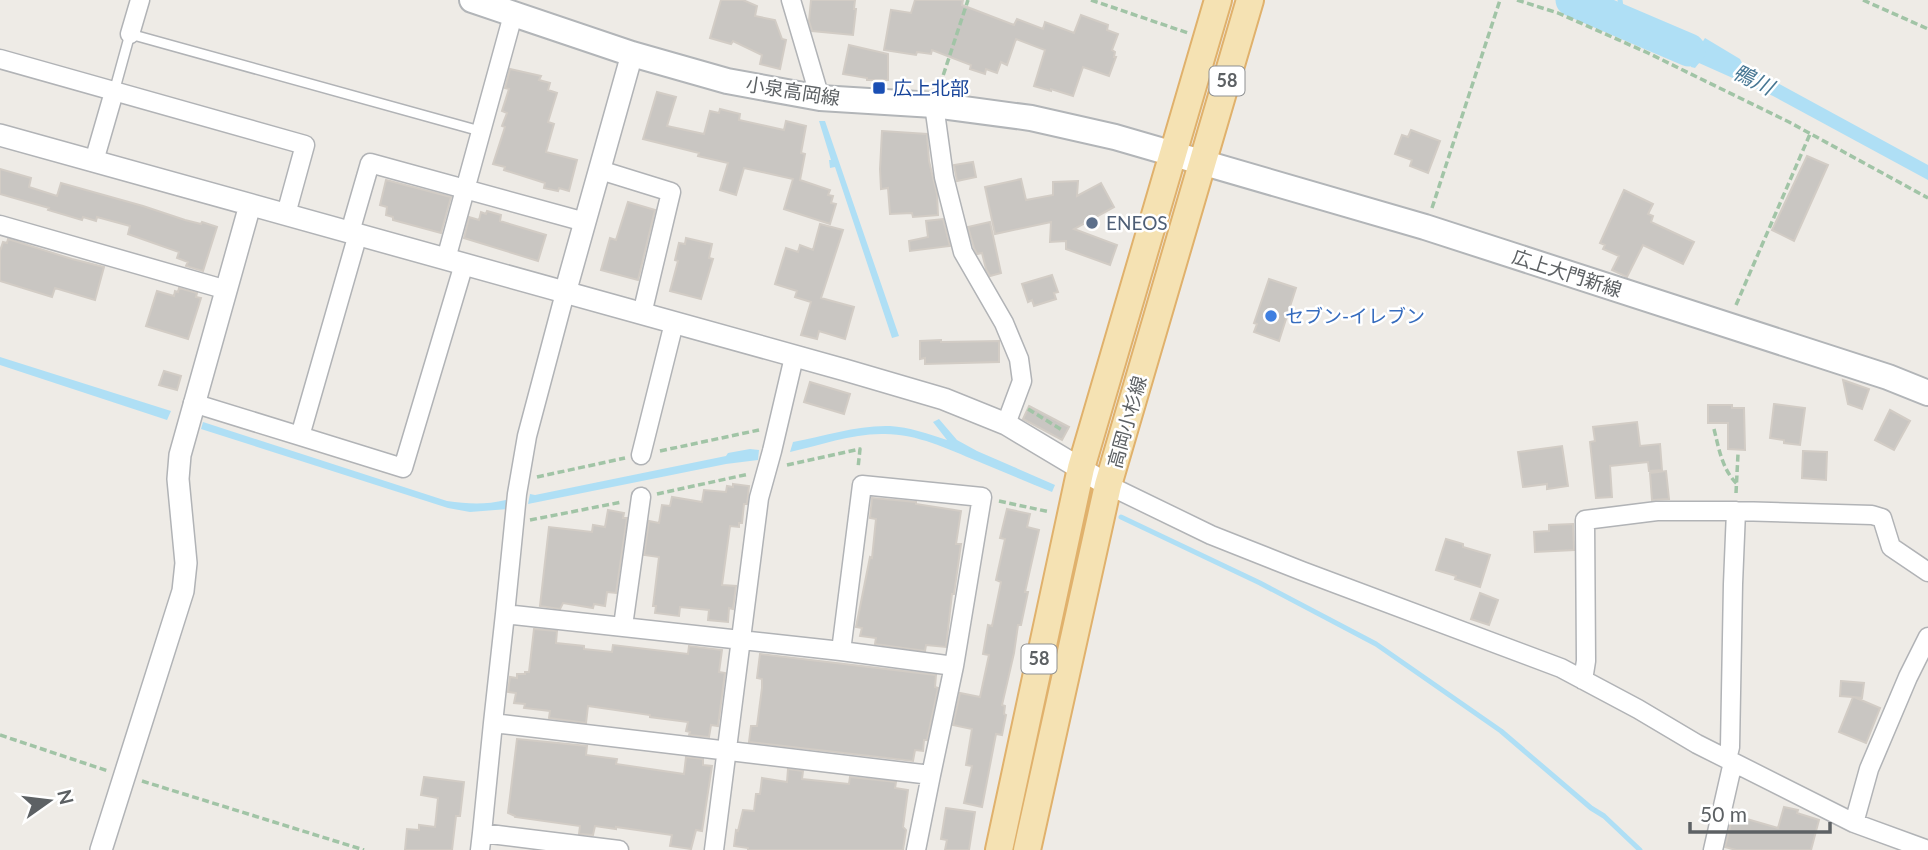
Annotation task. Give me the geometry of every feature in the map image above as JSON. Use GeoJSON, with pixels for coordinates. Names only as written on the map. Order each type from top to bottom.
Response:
{"type":"FeatureCollection","features":[{"type":"Feature","properties":{"kind":"main road","name":"小泉高岡線"},"geometry":{"type":"LineString","coordinates":[[472,0],[632,54],[726,80],[820,98],[934,105],[1031,118],[1204,162]]}},
{"type":"Feature","properties":{"kind":"main road","name":"高岡小杉線"},"geometry":{"type":"LineString","coordinates":[[999,850],[1081,468],[1217,0]]}},
{"type":"Feature","properties":{"kind":"main road","name":"高岡小杉線"},"geometry":{"type":"LineString","coordinates":[[1027,850],[1108,485],[1250,0]]}},
{"type":"Feature","properties":{"kind":"main road","name":"広上大門新線"},"geometry":{"type":"LineString","coordinates":[[1204,162],[1425,227],[1888,377],[1928,393]]}},
{"type":"Feature","properties":{"kind":"street"},"geometry":{"type":"LineString","coordinates":[[130,34],[140,0]]}},
{"type":"Feature","properties":{"kind":"street"},"geometry":{"type":"LineString","coordinates":[[791,0],[820,98]]}},
{"type":"Feature","properties":{"kind":"street"},"geometry":{"type":"LineString","coordinates":[[193,403],[404,468],[455,262],[465,189],[513,15]]}},
{"type":"Feature","properties":{"kind":"street"},"geometry":{"type":"LineString","coordinates":[[619,850],[481,841],[517,494],[527,436],[632,54]]}},
{"type":"Feature","properties":{"kind":"street"},"geometry":{"type":"LineString","coordinates":[[0,59],[305,145],[286,214]]}},
{"type":"Feature","properties":{"kind":"street"},"geometry":{"type":"LineString","coordinates":[[94,162],[114,92]]}},
{"type":"Feature","properties":{"kind":"street"},"geometry":{"type":"LineString","coordinates":[[934,105],[944,177],[963,252],[1004,323],[1019,359],[1022,382],[1006,424]]}},
{"type":"Feature","properties":{"kind":"street"},"geometry":{"type":"LineString","coordinates":[[0,135],[944,399],[1006,424],[1108,485],[1211,535],[1560,668],[1730,761],[1854,823],[1928,850]]}},
{"type":"Feature","properties":{"kind":"street"},"geometry":{"type":"LineString","coordinates":[[300,436],[370,163],[585,222]]}},
{"type":"Feature","properties":{"kind":"street"},"geometry":{"type":"LineString","coordinates":[[600,170],[671,192],[642,314]]}},
{"type":"Feature","properties":{"kind":"street"},"geometry":{"type":"LineString","coordinates":[[101,850],[183,591],[186,563],[178,479],[180,456],[250,205]]}},
{"type":"Feature","properties":{"kind":"street"},"geometry":{"type":"LineString","coordinates":[[0,225],[226,290]]}},
{"type":"Feature","properties":{"kind":"street"},"geometry":{"type":"LineString","coordinates":[[640,455],[674,323]]}},
{"type":"Feature","properties":{"kind":"street"},"geometry":{"type":"LineString","coordinates":[[714,850],[759,498],[794,357]]}},
{"type":"Feature","properties":{"kind":"street"},"geometry":{"type":"LineString","coordinates":[[841,651],[862,485],[982,498],[954,666],[916,850]]}},
{"type":"Feature","properties":{"kind":"street"},"geometry":{"type":"LineString","coordinates":[[623,626],[642,497]]}},
{"type":"Feature","properties":{"kind":"street"},"geometry":{"type":"LineString","coordinates":[[1583,680],[1586,661],[1585,520],[1657,511],[1872,515],[1882,518],[1891,547],[1928,572]]}},
{"type":"Feature","properties":{"kind":"street"},"geometry":{"type":"LineString","coordinates":[[1713,850],[1730,761],[1732,584],[1736,511]]}},
{"type":"Feature","properties":{"kind":"street"},"geometry":{"type":"LineString","coordinates":[[505,614],[954,666]]}},
{"type":"Feature","properties":{"kind":"street"},"geometry":{"type":"LineString","coordinates":[[1854,823],[1869,769],[1928,637]]}},
{"type":"Feature","properties":{"kind":"street"},"geometry":{"type":"LineString","coordinates":[[493,723],[931,775]]}},
{"type":"Feature","properties":{"kind":"lane"},"geometry":{"type":"LineString","coordinates":[[114,92],[130,34],[480,131]]}},
{"type":"Feature","properties":{"kind":"path"},"geometry":{"type":"LineString","coordinates":[[934,105],[968,0]]}},
{"type":"Feature","properties":{"kind":"path"},"geometry":{"type":"LineString","coordinates":[[1091,0],[1206,39]]}},
{"type":"Feature","properties":{"kind":"path"},"geometry":{"type":"LineString","coordinates":[[1425,227],[1500,0]]}},
{"type":"Feature","properties":{"kind":"path"},"geometry":{"type":"LineString","coordinates":[[1517,0],[1558,13],[1648,53],[1810,134],[1928,198]]}},
{"type":"Feature","properties":{"kind":"path"},"geometry":{"type":"LineString","coordinates":[[1863,0],[1928,29]]}},
{"type":"Feature","properties":{"kind":"path"},"geometry":{"type":"LineString","coordinates":[[1727,325],[1810,134]]}},
{"type":"Feature","properties":{"kind":"path"},"geometry":{"type":"LineString","coordinates":[[1026,408],[1062,430]]}},
{"type":"Feature","properties":{"kind":"path"},"geometry":{"type":"LineString","coordinates":[[1714,429],[1724,465],[1737,484]]}},
{"type":"Feature","properties":{"kind":"path"},"geometry":{"type":"LineString","coordinates":[[1736,511],[1738,454]]}},
{"type":"Feature","properties":{"kind":"path"},"geometry":{"type":"LineString","coordinates":[[982,498],[1058,513]]}},
{"type":"Feature","properties":{"kind":"path"},"geometry":{"type":"LineString","coordinates":[[0,735],[364,850]]}},
{"type":"Feature","properties":{"kind":"water"},"geometry":{"type":"Polygon","coordinates":[[[1653,24],[1700,46],[1705,38],[1759,73],[1928,165],[1928,180],[1773,96],[1699,63],[1695,68],[1691,67],[1692,61],[1646,40],[1653,24]]]}},
{"type":"Feature","properties":{"kind":"water"},"geometry":{"type":"Polygon","coordinates":[[[819,121],[825,121],[899,336],[892,338],[835,167],[830,168],[831,160],[819,121]]]}},
{"type":"Feature","properties":{"kind":"water"},"geometry":{"type":"Polygon","coordinates":[[[0,357],[171,411],[167,420],[0,365],[0,357]]]}},
{"type":"Feature","properties":{"kind":"water"},"geometry":{"type":"Polygon","coordinates":[[[939,419],[957,440],[1055,485],[1052,492],[944,447],[897,435],[861,435],[790,452],[793,442],[878,426],[919,431],[947,440],[933,422],[939,419]]]}},
{"type":"Feature","properties":{"kind":"water"},"geometry":{"type":"Polygon","coordinates":[[[203,422],[447,501],[477,504],[506,500],[508,509],[470,512],[448,508],[201,429],[203,422]]]}},
{"type":"Feature","properties":{"kind":"water"},"geometry":{"type":"Polygon","coordinates":[[[750,449],[759,450],[758,460],[528,504],[530,494],[750,449]]]}},
{"type":"Feature","properties":{"kind":"building"},"geometry":{"type":"Polygon","coordinates":[[[721,0],[743,0],[757,6],[755,16],[775,20],[782,39],[786,40],[780,69],[760,64],[762,55],[733,41],[731,44],[710,38],[721,0]]]}},
{"type":"Feature","properties":{"kind":"building"},"geometry":{"type":"Polygon","coordinates":[[[811,0],[855,0],[853,35],[812,31],[809,21],[811,0]]]}},
{"type":"Feature","properties":{"kind":"building"},"geometry":{"type":"Polygon","coordinates":[[[915,0],[963,0],[962,5],[1014,25],[1017,19],[1043,29],[1045,22],[1074,33],[1081,15],[1108,25],[1107,30],[1118,34],[1112,50],[1116,57],[1109,76],[1083,67],[1073,96],[1034,86],[1045,50],[1016,39],[1007,65],[1001,62],[997,73],[986,69],[985,74],[970,69],[971,65],[932,50],[931,54],[917,52],[916,55],[884,50],[891,10],[911,13],[915,0]]]}},
{"type":"Feature","properties":{"kind":"building"},"geometry":{"type":"Polygon","coordinates":[[[849,45],[888,54],[888,80],[867,80],[843,74],[849,45]]]}},
{"type":"Feature","properties":{"kind":"building"},"geometry":{"type":"Polygon","coordinates":[[[510,69],[541,76],[539,80],[550,83],[548,90],[557,93],[548,122],[554,124],[546,152],[577,160],[569,191],[544,188],[545,183],[493,164],[505,127],[502,126],[507,113],[502,111],[509,89],[505,88],[510,69]]]}},
{"type":"Feature","properties":{"kind":"building"},"geometry":{"type":"Polygon","coordinates":[[[657,92],[676,97],[667,126],[704,134],[710,111],[719,113],[720,109],[740,114],[739,120],[784,130],[786,121],[806,126],[800,180],[830,190],[828,195],[833,196],[831,203],[836,204],[830,224],[784,209],[793,179],[744,168],[736,195],[720,190],[728,163],[643,139],[657,92]]]}},
{"type":"Feature","properties":{"kind":"building"},"geometry":{"type":"Polygon","coordinates":[[[1411,130],[1440,141],[1428,173],[1410,166],[1412,160],[1395,154],[1402,135],[1408,137],[1411,130]]]}},
{"type":"Feature","properties":{"kind":"building"},"geometry":{"type":"Polygon","coordinates":[[[882,131],[927,134],[938,215],[913,217],[912,213],[890,214],[888,188],[881,189],[882,131]]]}},
{"type":"Feature","properties":{"kind":"building"},"geometry":{"type":"Polygon","coordinates":[[[1807,156],[1828,165],[1794,241],[1772,230],[1807,156]]]}},
{"type":"Feature","properties":{"kind":"building"},"geometry":{"type":"Polygon","coordinates":[[[973,162],[976,177],[957,181],[954,165],[973,162]]]}},
{"type":"Feature","properties":{"kind":"building"},"geometry":{"type":"Polygon","coordinates":[[[0,169],[31,178],[29,187],[57,196],[61,183],[217,227],[203,271],[186,266],[188,262],[177,258],[179,252],[128,234],[130,226],[97,217],[96,221],[83,217],[82,220],[0,194],[0,169]]]}},
{"type":"Feature","properties":{"kind":"building"},"geometry":{"type":"Polygon","coordinates":[[[1021,179],[1026,200],[1053,195],[1053,182],[1078,181],[1077,196],[1101,183],[1114,207],[1074,229],[1117,245],[1110,265],[1066,249],[1066,241],[1050,242],[1051,222],[995,234],[985,187],[1021,179]]]}},
{"type":"Feature","properties":{"kind":"building"},"geometry":{"type":"Polygon","coordinates":[[[386,180],[451,197],[441,233],[393,220],[393,217],[386,215],[387,207],[380,205],[386,180]]]}},
{"type":"Feature","properties":{"kind":"building"},"geometry":{"type":"Polygon","coordinates":[[[1624,190],[1653,204],[1648,214],[1653,216],[1651,222],[1694,242],[1683,264],[1643,245],[1627,277],[1612,270],[1619,256],[1603,249],[1605,245],[1600,243],[1624,190]]]}},
{"type":"Feature","properties":{"kind":"building"},"geometry":{"type":"Polygon","coordinates":[[[628,202],[655,210],[638,280],[601,270],[610,238],[616,240],[628,202]]]}},
{"type":"Feature","properties":{"kind":"building"},"geometry":{"type":"Polygon","coordinates":[[[487,211],[501,215],[500,221],[546,235],[538,261],[464,238],[469,217],[479,220],[481,212],[486,214],[487,211]]]}},
{"type":"Feature","properties":{"kind":"building"},"geometry":{"type":"Polygon","coordinates":[[[943,219],[950,246],[910,251],[909,241],[928,237],[926,221],[943,219]]]}},
{"type":"Feature","properties":{"kind":"building"},"geometry":{"type":"Polygon","coordinates":[[[990,222],[1001,273],[990,276],[982,253],[977,254],[974,248],[968,227],[990,222]]]}},
{"type":"Feature","properties":{"kind":"building"},"geometry":{"type":"Polygon","coordinates":[[[820,224],[843,230],[821,298],[854,307],[845,339],[819,331],[817,339],[801,335],[811,302],[795,297],[797,291],[775,284],[786,248],[798,252],[800,245],[813,250],[820,224]]]}},
{"type":"Feature","properties":{"kind":"building"},"geometry":{"type":"Polygon","coordinates":[[[686,238],[712,244],[709,258],[713,259],[701,299],[670,291],[678,261],[675,260],[679,243],[685,244],[686,238]]]}},
{"type":"Feature","properties":{"kind":"building"},"geometry":{"type":"Polygon","coordinates":[[[8,239],[104,267],[95,300],[55,288],[52,297],[0,281],[0,251],[3,242],[7,243],[8,239]]]}},
{"type":"Feature","properties":{"kind":"building"},"geometry":{"type":"Polygon","coordinates":[[[1052,275],[1058,292],[1054,293],[1056,299],[1034,306],[1032,300],[1028,302],[1022,284],[1052,275]]]}},
{"type":"Feature","properties":{"kind":"building"},"geometry":{"type":"Polygon","coordinates":[[[1269,279],[1296,288],[1279,341],[1254,332],[1257,324],[1254,323],[1269,279]]]}},
{"type":"Feature","properties":{"kind":"building"},"geometry":{"type":"Polygon","coordinates":[[[179,288],[197,293],[196,297],[201,298],[188,339],[146,326],[157,291],[174,296],[179,288]]]}},
{"type":"Feature","properties":{"kind":"building"},"geometry":{"type":"Polygon","coordinates":[[[920,341],[999,341],[999,362],[925,364],[925,358],[920,359],[920,341]]]}},
{"type":"Feature","properties":{"kind":"building"},"geometry":{"type":"Polygon","coordinates":[[[164,371],[181,376],[177,390],[159,385],[164,371]]]}},
{"type":"Feature","properties":{"kind":"building"},"geometry":{"type":"Polygon","coordinates":[[[1843,380],[1869,389],[1862,409],[1848,404],[1843,380]]]}},
{"type":"Feature","properties":{"kind":"building"},"geometry":{"type":"Polygon","coordinates":[[[810,382],[850,394],[844,414],[804,402],[810,382]]]}},
{"type":"Feature","properties":{"kind":"building"},"geometry":{"type":"Polygon","coordinates":[[[1774,404],[1805,408],[1800,445],[1770,438],[1774,404]]]}},
{"type":"Feature","properties":{"kind":"building"},"geometry":{"type":"Polygon","coordinates":[[[1708,405],[1744,408],[1745,450],[1728,449],[1728,423],[1708,423],[1708,405]]]}},
{"type":"Feature","properties":{"kind":"building"},"geometry":{"type":"Polygon","coordinates":[[[1029,406],[1069,427],[1062,440],[1023,419],[1029,406]]]}},
{"type":"Feature","properties":{"kind":"building"},"geometry":{"type":"Polygon","coordinates":[[[1890,410],[1910,421],[1894,450],[1875,440],[1890,410]]]}},
{"type":"Feature","properties":{"kind":"building"},"geometry":{"type":"Polygon","coordinates":[[[1637,422],[1640,446],[1660,444],[1662,470],[1649,471],[1648,462],[1610,466],[1612,497],[1596,498],[1590,442],[1595,441],[1593,427],[1637,422]]]}},
{"type":"Feature","properties":{"kind":"building"},"geometry":{"type":"Polygon","coordinates":[[[1562,446],[1568,486],[1547,489],[1547,484],[1523,487],[1518,452],[1562,446]]]}},
{"type":"Feature","properties":{"kind":"building"},"geometry":{"type":"Polygon","coordinates":[[[1803,451],[1827,452],[1826,480],[1802,478],[1803,451]]]}},
{"type":"Feature","properties":{"kind":"building"},"geometry":{"type":"Polygon","coordinates":[[[1666,471],[1669,499],[1652,500],[1650,473],[1666,471]]]}},
{"type":"Feature","properties":{"kind":"building"},"geometry":{"type":"Polygon","coordinates":[[[733,484],[749,486],[742,523],[739,523],[739,527],[730,526],[722,585],[736,586],[728,622],[708,620],[709,610],[680,607],[679,616],[655,613],[656,606],[653,606],[659,557],[644,555],[649,521],[659,523],[662,505],[670,506],[672,497],[702,502],[704,490],[726,492],[727,486],[733,487],[733,484]]]}},
{"type":"Feature","properties":{"kind":"building"},"geometry":{"type":"Polygon","coordinates":[[[872,498],[916,502],[961,511],[956,544],[961,544],[946,647],[926,645],[925,651],[875,644],[876,638],[860,636],[862,628],[856,627],[870,557],[872,558],[876,519],[870,518],[872,498]]]}},
{"type":"Feature","properties":{"kind":"building"},"geometry":{"type":"Polygon","coordinates":[[[1007,509],[1030,514],[1027,527],[1039,530],[1002,705],[1005,706],[1006,715],[1002,735],[996,734],[982,807],[964,803],[972,766],[966,765],[972,729],[953,725],[960,693],[980,697],[989,655],[983,654],[988,625],[992,626],[1001,582],[996,580],[1005,539],[1000,538],[1007,509]]]}},
{"type":"Feature","properties":{"kind":"building"},"geometry":{"type":"Polygon","coordinates":[[[608,510],[624,513],[623,518],[627,518],[616,593],[607,592],[605,606],[594,604],[593,608],[563,603],[560,609],[540,606],[549,527],[592,532],[593,525],[605,527],[608,510]]]}},
{"type":"Feature","properties":{"kind":"building"},"geometry":{"type":"Polygon","coordinates":[[[1573,524],[1574,550],[1535,552],[1534,532],[1549,531],[1549,525],[1573,524]]]}},
{"type":"Feature","properties":{"kind":"building"},"geometry":{"type":"Polygon","coordinates":[[[1446,539],[1490,555],[1480,587],[1436,570],[1446,539]]]}},
{"type":"Feature","properties":{"kind":"building"},"geometry":{"type":"Polygon","coordinates":[[[1480,593],[1498,600],[1489,625],[1471,619],[1480,593]]]}},
{"type":"Feature","properties":{"kind":"building"},"geometry":{"type":"Polygon","coordinates":[[[534,629],[557,631],[556,643],[584,646],[584,649],[612,652],[613,645],[688,654],[689,646],[722,650],[719,672],[725,673],[718,726],[711,725],[709,737],[689,735],[690,732],[686,731],[688,722],[650,715],[588,706],[586,723],[549,718],[550,711],[524,708],[525,704],[514,703],[516,693],[508,692],[510,677],[517,678],[517,674],[529,672],[534,629]]]}},
{"type":"Feature","properties":{"kind":"building"},"geometry":{"type":"Polygon","coordinates":[[[760,654],[936,675],[935,687],[938,688],[923,751],[915,750],[913,761],[749,742],[751,726],[757,726],[762,688],[762,679],[757,678],[760,654]]]}},
{"type":"Feature","properties":{"kind":"building"},"geometry":{"type":"Polygon","coordinates":[[[1841,681],[1864,683],[1862,698],[1854,697],[1880,708],[1866,743],[1839,732],[1853,697],[1840,696],[1841,681]]]}},
{"type":"Feature","properties":{"kind":"building"},"geometry":{"type":"Polygon","coordinates":[[[517,739],[587,746],[586,755],[617,759],[616,764],[684,774],[686,757],[703,759],[703,765],[712,766],[702,831],[696,830],[691,849],[670,846],[672,835],[595,826],[593,835],[579,834],[580,826],[515,817],[508,813],[517,739]]]}},
{"type":"Feature","properties":{"kind":"building"},"geometry":{"type":"Polygon","coordinates":[[[788,769],[803,771],[802,779],[849,784],[850,777],[896,782],[895,788],[908,790],[903,850],[748,850],[734,846],[743,810],[754,811],[762,778],[787,782],[788,769]]]}},
{"type":"Feature","properties":{"kind":"building"},"geometry":{"type":"Polygon","coordinates":[[[424,777],[464,782],[452,850],[405,850],[407,829],[419,830],[419,825],[435,827],[438,798],[421,795],[424,777]]]}},
{"type":"Feature","properties":{"kind":"building"},"geometry":{"type":"Polygon","coordinates":[[[1784,807],[1819,820],[1811,850],[1736,850],[1725,847],[1733,815],[1778,828],[1784,807]]]}},
{"type":"Feature","properties":{"kind":"building"},"geometry":{"type":"Polygon","coordinates":[[[946,808],[975,812],[969,850],[945,850],[947,840],[941,839],[946,808]]]}},
{"type":"Feature","properties":{"kind":"waterway","name":"鴨川"},"geometry":{"type":"LineString","coordinates":[[1572,0],[1689,50]]}},
{"type":"Feature","properties":{"kind":"waterway"},"geometry":{"type":"LineString","coordinates":[[1620,0],[1623,20]]}},
{"type":"Feature","properties":{"kind":"waterway"},"geometry":{"type":"LineString","coordinates":[[1121,517],[1260,583],[1376,644],[1501,731],[1591,808],[1604,816],[1640,850]]}},
{"type":"Feature","properties":{"kind":"place","name":"広上北部"},"geometry":{"type":"Point","coordinates":[879,88]}},
{"type":"Feature","properties":{"kind":"place","name":"ENEOS"},"geometry":{"type":"Point","coordinates":[1092,223]}},
{"type":"Feature","properties":{"kind":"place","name":"セブン-イレブン"},"geometry":{"type":"Point","coordinates":[1271,316]}}]}
